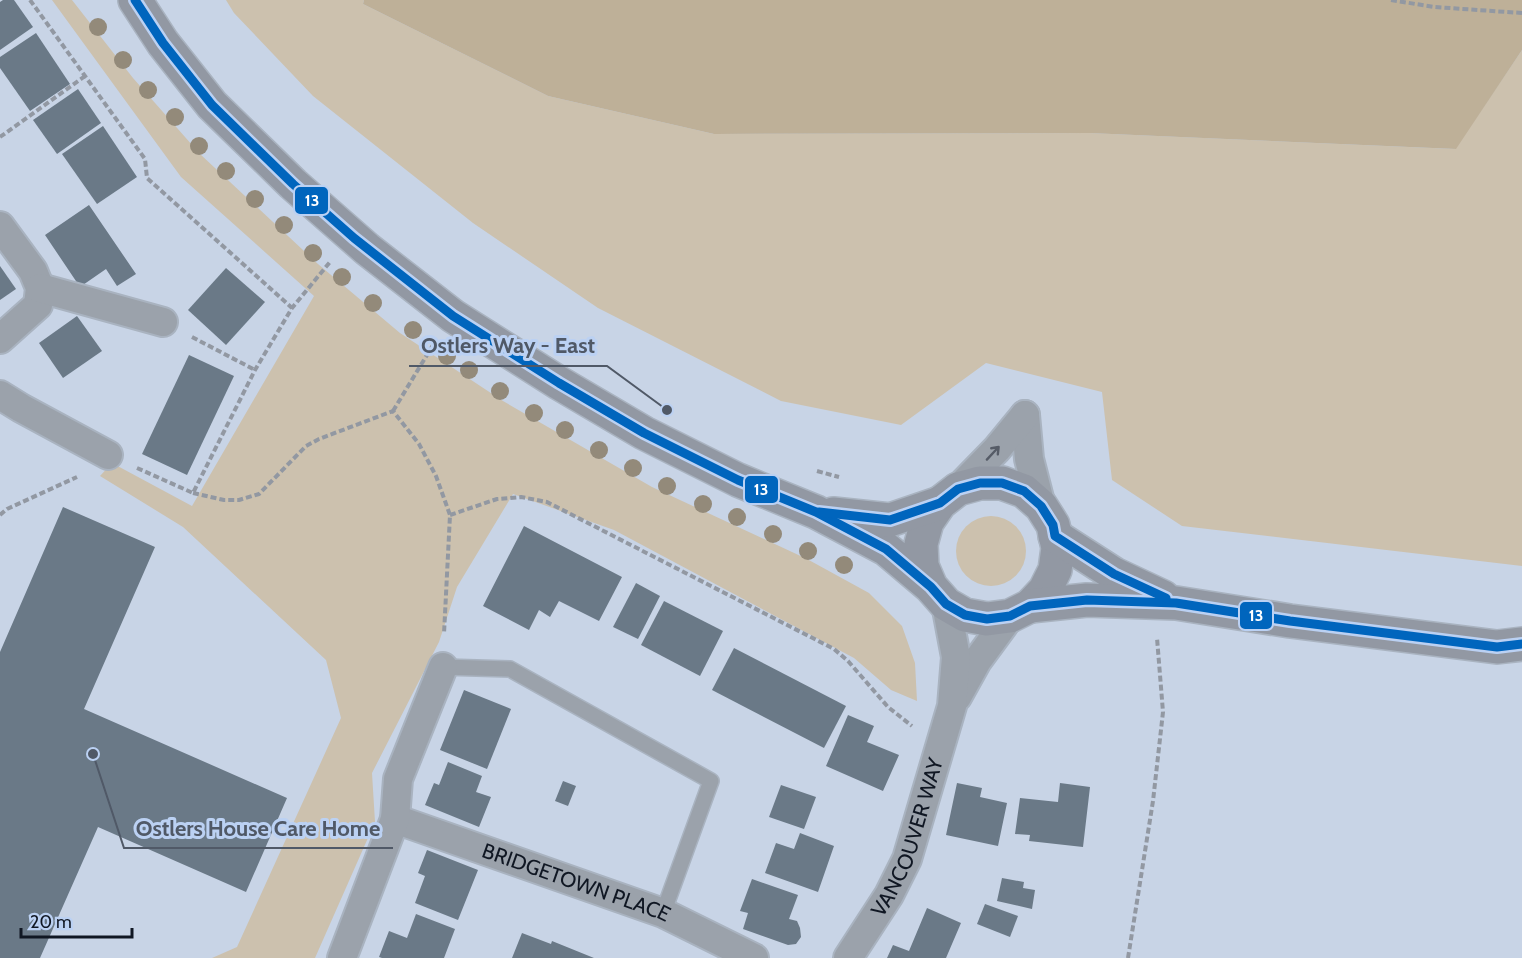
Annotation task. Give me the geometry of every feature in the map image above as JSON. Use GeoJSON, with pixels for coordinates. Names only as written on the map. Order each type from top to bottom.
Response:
{"type":"FeatureCollection","features":[{"type":"Feature","properties":{"kind":"street"},"geometry":{"type":"LineString","coordinates":[[135,0],[163,43],[212,105],[293,184],[354,238],[453,316],[644,433],[738,480],[816,512],[885,549],[965,615],[987,619],[1087,600],[1176,603],[1290,621],[1514,649]]}},
{"type":"Feature","properties":{"kind":"street"},"geometry":{"type":"LineString","coordinates":[[0,226],[33,271],[40,288],[38,305],[0,339]]}},
{"type":"Feature","properties":{"kind":"street"},"geometry":{"type":"LineString","coordinates":[[40,288],[163,322]]}},
{"type":"Feature","properties":{"kind":"street"},"geometry":{"type":"LineString","coordinates":[[0,395],[108,455]]}},
{"type":"Feature","properties":{"kind":"street"},"geometry":{"type":"LineString","coordinates":[[952,706],[956,657],[938,595],[922,566],[921,544],[927,522],[949,496],[997,449],[1025,415],[1029,459],[1041,506]]}},
{"type":"Feature","properties":{"kind":"street"},"geometry":{"type":"LineString","coordinates":[[816,512],[890,520],[980,483],[1002,483],[1024,491],[1041,506],[1053,525],[1058,548],[1055,570],[1045,590],[1020,611],[976,661],[952,706]]}},
{"type":"Feature","properties":{"kind":"street"},"geometry":{"type":"LineString","coordinates":[[1055,536],[1114,574],[1176,603]]}},
{"type":"Feature","properties":{"kind":"street"},"geometry":{"type":"LineString","coordinates":[[342,958],[395,819],[398,778],[442,667]]}},
{"type":"Feature","properties":{"kind":"street","name":"VANCOUVER WAY"},"geometry":{"type":"LineString","coordinates":[[848,958],[889,896],[907,859],[952,706]]}},
{"type":"Feature","properties":{"kind":"street","name":"BRIDGETOWN PLACE"},"geometry":{"type":"LineString","coordinates":[[395,819],[663,913],[754,958]]}},
{"type":"Feature","properties":{"kind":"lane"},"geometry":{"type":"LineString","coordinates":[[442,667],[510,669],[711,781],[663,913]]}},
{"type":"Feature","properties":{"kind":"path"},"geometry":{"type":"LineString","coordinates":[[30,0],[145,159],[147,178],[292,308]]}},
{"type":"Feature","properties":{"kind":"path"},"geometry":{"type":"LineString","coordinates":[[1391,0],[1434,7],[1522,13]]}},
{"type":"Feature","properties":{"kind":"path"},"geometry":{"type":"LineString","coordinates":[[0,137],[85,76]]}},
{"type":"Feature","properties":{"kind":"path"},"geometry":{"type":"LineString","coordinates":[[193,493],[255,369],[292,308],[331,262]]}},
{"type":"Feature","properties":{"kind":"path"},"geometry":{"type":"LineString","coordinates":[[163,322],[255,369]]}},
{"type":"Feature","properties":{"kind":"path"},"geometry":{"type":"LineString","coordinates":[[0,515],[7,509],[93,470],[108,455],[193,493],[224,500],[239,500],[259,494],[306,446],[393,411],[418,444],[436,476],[450,515],[442,667]]}},
{"type":"Feature","properties":{"kind":"path"},"geometry":{"type":"LineString","coordinates":[[813,470],[844,478]]}},
{"type":"Feature","properties":{"kind":"path"},"geometry":{"type":"LineString","coordinates":[[450,515],[497,499],[521,497],[547,502],[834,649],[856,669],[888,706],[913,727],[942,741]]}},
{"type":"Feature","properties":{"kind":"path"},"geometry":{"type":"LineString","coordinates":[[1128,958],[1153,801],[1163,712],[1157,638]]}},
{"type":"Feature","properties":{"kind":"shaded area"},"geometry":{"type":"Polygon","coordinates":[[[52,0],[72,0],[133,78],[200,154],[318,264],[400,333],[503,401],[652,487],[807,559],[869,593],[902,626],[915,663],[917,701],[891,690],[854,658],[614,530],[513,494],[457,587],[439,642],[372,773],[375,822],[315,958],[212,958],[237,947],[341,718],[326,660],[183,527],[100,476],[112,463],[192,506],[314,296],[181,177],[52,0]]]}},
{"type":"Feature","properties":{"kind":"shaded area"},"geometry":{"type":"Polygon","coordinates":[[[226,0],[364,0],[363,4],[548,96],[714,134],[1089,133],[1455,149],[1522,50],[1522,566],[1182,526],[1112,480],[1102,392],[986,363],[901,425],[781,401],[598,308],[473,223],[313,96],[234,13],[226,0]]]}},
{"type":"Feature","properties":{"kind":"shaded area"},"geometry":{"type":"Polygon","coordinates":[[[364,0],[1522,0],[1522,50],[1456,149],[1089,133],[714,134],[548,96],[363,4],[364,0]]]}},
{"type":"Feature","properties":{"kind":"shaded area"},"geometry":{"type":"Polygon","coordinates":[[[991,516],[1004,519],[1016,526],[1023,538],[1026,551],[1023,564],[1016,576],[1004,583],[991,586],[978,583],[966,576],[959,564],[956,551],[959,538],[966,526],[978,519],[991,516]]]}},
{"type":"Feature","properties":{"kind":"building"},"geometry":{"type":"Polygon","coordinates":[[[14,0],[33,27],[0,50],[0,2],[14,0]]]}},
{"type":"Feature","properties":{"kind":"building"},"geometry":{"type":"Polygon","coordinates":[[[36,33],[70,84],[30,111],[0,68],[0,57],[36,33]]]}},
{"type":"Feature","properties":{"kind":"building"},"geometry":{"type":"Polygon","coordinates":[[[78,89],[101,123],[57,154],[33,120],[78,89]]]}},
{"type":"Feature","properties":{"kind":"building"},"geometry":{"type":"Polygon","coordinates":[[[103,126],[137,177],[97,204],[62,154],[103,126]]]}},
{"type":"Feature","properties":{"kind":"building"},"geometry":{"type":"Polygon","coordinates":[[[89,205],[136,274],[117,286],[106,269],[80,287],[45,235],[89,205]]]}},
{"type":"Feature","properties":{"kind":"building"},"geometry":{"type":"Polygon","coordinates":[[[0,266],[16,289],[0,300],[0,266]]]}},
{"type":"Feature","properties":{"kind":"building"},"geometry":{"type":"Polygon","coordinates":[[[226,268],[265,302],[226,345],[188,310],[226,268]]]}},
{"type":"Feature","properties":{"kind":"building"},"geometry":{"type":"Polygon","coordinates":[[[77,316],[102,351],[63,378],[39,343],[77,316]]]}},
{"type":"Feature","properties":{"kind":"building"},"geometry":{"type":"Polygon","coordinates":[[[189,355],[234,376],[187,475],[142,454],[189,355]]]}},
{"type":"Feature","properties":{"kind":"building"},"geometry":{"type":"Polygon","coordinates":[[[63,507],[155,547],[84,709],[287,798],[246,892],[98,827],[40,958],[0,958],[0,652],[63,507]]]}},
{"type":"Feature","properties":{"kind":"building"},"geometry":{"type":"Polygon","coordinates":[[[524,526],[622,577],[599,621],[559,601],[550,617],[539,610],[529,630],[483,606],[524,526]]]}},
{"type":"Feature","properties":{"kind":"building"},"geometry":{"type":"Polygon","coordinates":[[[636,583],[660,596],[638,639],[613,627],[636,583]]]}},
{"type":"Feature","properties":{"kind":"building"},"geometry":{"type":"Polygon","coordinates":[[[664,601],[723,631],[700,676],[641,645],[664,601]]]}},
{"type":"Feature","properties":{"kind":"building"},"geometry":{"type":"Polygon","coordinates":[[[734,648],[846,706],[824,748],[712,690],[734,648]]]}},
{"type":"Feature","properties":{"kind":"building"},"geometry":{"type":"Polygon","coordinates":[[[464,690],[511,709],[487,769],[440,750],[464,690]]]}},
{"type":"Feature","properties":{"kind":"building"},"geometry":{"type":"Polygon","coordinates":[[[848,715],[874,726],[867,742],[899,755],[883,791],[826,766],[848,715]]]}},
{"type":"Feature","properties":{"kind":"building"},"geometry":{"type":"Polygon","coordinates":[[[448,762],[482,776],[476,792],[491,797],[479,827],[425,805],[434,783],[439,785],[448,762]]]}},
{"type":"Feature","properties":{"kind":"building"},"geometry":{"type":"Polygon","coordinates":[[[563,781],[576,786],[568,806],[555,801],[563,781]]]}},
{"type":"Feature","properties":{"kind":"building"},"geometry":{"type":"Polygon","coordinates":[[[957,783],[982,788],[980,797],[1007,803],[998,846],[946,835],[957,783]]]}},
{"type":"Feature","properties":{"kind":"building"},"geometry":{"type":"Polygon","coordinates":[[[1060,783],[1090,787],[1083,847],[1029,841],[1030,835],[1015,834],[1020,798],[1058,802],[1060,783]]]}},
{"type":"Feature","properties":{"kind":"building"},"geometry":{"type":"Polygon","coordinates":[[[781,785],[816,797],[804,829],[769,817],[781,785]]]}},
{"type":"Feature","properties":{"kind":"building"},"geometry":{"type":"Polygon","coordinates":[[[800,833],[834,846],[818,892],[765,873],[776,843],[794,849],[800,833]]]}},
{"type":"Feature","properties":{"kind":"building"},"geometry":{"type":"Polygon","coordinates":[[[427,850],[478,870],[458,920],[415,903],[425,876],[418,873],[427,850]]]}},
{"type":"Feature","properties":{"kind":"building"},"geometry":{"type":"Polygon","coordinates":[[[1002,878],[1024,882],[1023,888],[1035,890],[1032,909],[997,901],[1002,878]]]}},
{"type":"Feature","properties":{"kind":"building"},"geometry":{"type":"Polygon","coordinates":[[[752,879],[798,895],[789,919],[797,921],[800,928],[801,937],[796,944],[788,945],[743,929],[748,913],[740,911],[752,879]]]}},
{"type":"Feature","properties":{"kind":"building"},"geometry":{"type":"Polygon","coordinates":[[[985,904],[1018,916],[1010,937],[977,924],[985,904]]]}},
{"type":"Feature","properties":{"kind":"building"},"geometry":{"type":"Polygon","coordinates":[[[927,908],[961,923],[946,958],[887,958],[893,945],[909,951],[927,908]]]}},
{"type":"Feature","properties":{"kind":"building"},"geometry":{"type":"Polygon","coordinates":[[[416,914],[455,929],[444,958],[379,957],[389,931],[407,938],[416,914]]]}},
{"type":"Feature","properties":{"kind":"building"},"geometry":{"type":"Polygon","coordinates":[[[522,933],[551,944],[552,941],[594,958],[512,958],[522,933]]]}},
{"type":"Feature","properties":{"kind":"transit line","name":"13"},"geometry":{"type":"LineString","coordinates":[[135,0],[163,43],[212,105],[293,184],[354,238],[453,316],[644,433],[738,480],[816,512],[886,549],[931,587],[946,604],[965,615],[987,619],[1010,616],[1030,606],[1087,600],[1176,603],[1290,621],[1497,647],[1522,644]]}},
{"type":"Feature","properties":{"kind":"transit line","name":"13"},"geometry":{"type":"LineString","coordinates":[[819,512],[890,520],[940,503],[958,489],[980,483],[1002,483],[1024,491],[1041,506],[1053,525],[1055,536],[1114,574],[1166,598]]}},
{"type":"Feature","properties":{"kind":"place","name":"Ostlers Way - East"},"geometry":{"type":"Point","coordinates":[667,410]}},
{"type":"Feature","properties":{"kind":"place","name":"Ostlers House Care Home"},"geometry":{"type":"Point","coordinates":[93,754]}}]}
